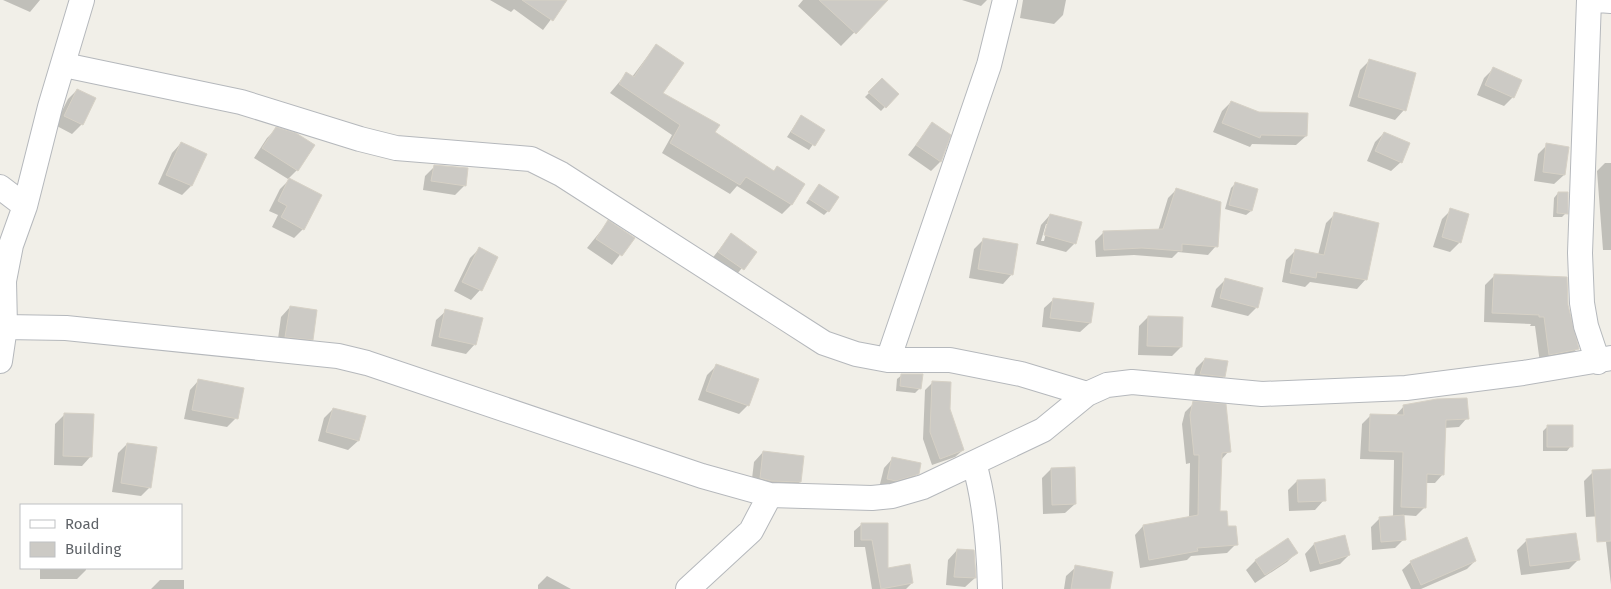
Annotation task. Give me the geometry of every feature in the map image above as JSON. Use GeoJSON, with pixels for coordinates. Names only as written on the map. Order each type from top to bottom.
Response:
{"type":"FeatureCollection","features":[{"type":"Feature","properties":{"kind":"street"},"geometry":{"type":"LineString","coordinates":[[82,0],[64,65],[50,106],[25,206],[11,245],[4,281],[2,345],[66,328],[338,356],[367,363],[601,440],[702,476],[770,495],[892,496],[923,487],[1043,430],[1087,394],[1106,385],[1132,382],[1262,394],[1406,388],[1604,360],[1586,326],[1582,303],[1580,253],[1589,0]]}},
{"type":"Feature","properties":{"kind":"street"},"geometry":{"type":"LineString","coordinates":[[888,360],[986,74],[1005,0]]}},
{"type":"Feature","properties":{"kind":"street"},"geometry":{"type":"LineString","coordinates":[[1598,0],[1611,1]]}},
{"type":"Feature","properties":{"kind":"street"},"geometry":{"type":"LineString","coordinates":[[64,65],[240,102],[360,139],[396,148],[530,160],[561,174],[824,343],[856,354],[888,360],[950,360],[1021,374],[1087,394]]}},
{"type":"Feature","properties":{"kind":"street"},"geometry":{"type":"LineString","coordinates":[[0,187],[25,206]]}},
{"type":"Feature","properties":{"kind":"street"},"geometry":{"type":"LineString","coordinates":[[974,463],[981,487],[989,555],[990,589]]}},
{"type":"Feature","properties":{"kind":"street"},"geometry":{"type":"LineString","coordinates":[[688,589],[751,532],[770,495]]}},
{"type":"Feature","properties":{"kind":"building"},"geometry":{"type":"Polygon","coordinates":[[[522,0],[567,0],[553,21],[522,0]]]}},
{"type":"Feature","properties":{"kind":"building"},"geometry":{"type":"Polygon","coordinates":[[[819,0],[888,0],[856,34],[819,0]]]}},
{"type":"Feature","properties":{"kind":"building"},"geometry":{"type":"Polygon","coordinates":[[[656,44],[684,63],[663,93],[720,125],[715,132],[774,171],[777,166],[805,184],[792,205],[746,177],[740,185],[670,143],[680,125],[619,84],[626,72],[634,77],[656,44]]]}},
{"type":"Feature","properties":{"kind":"building"},"geometry":{"type":"Polygon","coordinates":[[[1369,59],[1416,73],[1406,111],[1358,97],[1369,59]]]}},
{"type":"Feature","properties":{"kind":"building"},"geometry":{"type":"Polygon","coordinates":[[[1493,67],[1522,80],[1514,98],[1485,85],[1493,67]]]}},
{"type":"Feature","properties":{"kind":"building"},"geometry":{"type":"Polygon","coordinates":[[[882,78],[899,94],[886,108],[868,92],[882,78]]]}},
{"type":"Feature","properties":{"kind":"building"},"geometry":{"type":"Polygon","coordinates":[[[77,89],[96,98],[83,125],[64,116],[77,89]]]}},
{"type":"Feature","properties":{"kind":"building"},"geometry":{"type":"Polygon","coordinates":[[[1231,101],[1259,112],[1308,113],[1307,136],[1261,135],[1260,138],[1222,123],[1231,101]]]}},
{"type":"Feature","properties":{"kind":"building"},"geometry":{"type":"Polygon","coordinates":[[[801,115],[825,130],[815,146],[791,132],[801,115]]]}},
{"type":"Feature","properties":{"kind":"building"},"geometry":{"type":"Polygon","coordinates":[[[932,122],[951,135],[941,162],[916,145],[932,122]]]}},
{"type":"Feature","properties":{"kind":"building"},"geometry":{"type":"Polygon","coordinates":[[[276,127],[296,133],[315,145],[298,171],[262,148],[276,127]]]}},
{"type":"Feature","properties":{"kind":"building"},"geometry":{"type":"Polygon","coordinates":[[[1384,132],[1410,143],[1402,163],[1375,151],[1384,132]]]}},
{"type":"Feature","properties":{"kind":"building"},"geometry":{"type":"Polygon","coordinates":[[[181,142],[207,154],[192,186],[166,175],[181,142]]]}},
{"type":"Feature","properties":{"kind":"building"},"geometry":{"type":"Polygon","coordinates":[[[1546,143],[1569,147],[1565,175],[1543,172],[1546,143]]]}},
{"type":"Feature","properties":{"kind":"building"},"geometry":{"type":"Polygon","coordinates":[[[434,165],[468,168],[466,186],[431,181],[434,165]]]}},
{"type":"Feature","properties":{"kind":"building"},"geometry":{"type":"Polygon","coordinates":[[[289,178],[322,195],[304,230],[281,217],[287,206],[278,201],[289,178]]]}},
{"type":"Feature","properties":{"kind":"building"},"geometry":{"type":"Polygon","coordinates":[[[1235,182],[1258,189],[1252,211],[1229,205],[1235,182]]]}},
{"type":"Feature","properties":{"kind":"building"},"geometry":{"type":"Polygon","coordinates":[[[819,184],[839,197],[829,212],[809,199],[819,184]]]}},
{"type":"Feature","properties":{"kind":"building"},"geometry":{"type":"Polygon","coordinates":[[[1176,188],[1221,202],[1218,247],[1182,244],[1182,251],[1142,248],[1104,250],[1103,231],[1163,229],[1176,188]]]}},
{"type":"Feature","properties":{"kind":"building"},"geometry":{"type":"Polygon","coordinates":[[[1558,192],[1568,192],[1568,214],[1557,213],[1558,192]]]}},
{"type":"Feature","properties":{"kind":"building"},"geometry":{"type":"Polygon","coordinates":[[[1450,208],[1469,214],[1461,243],[1442,237],[1450,208]]]}},
{"type":"Feature","properties":{"kind":"building"},"geometry":{"type":"Polygon","coordinates":[[[1334,212],[1379,223],[1367,280],[1317,272],[1316,278],[1290,273],[1295,249],[1324,255],[1334,212]]]}},
{"type":"Feature","properties":{"kind":"building"},"geometry":{"type":"Polygon","coordinates":[[[1050,214],[1082,222],[1076,244],[1044,235],[1050,214]]]}},
{"type":"Feature","properties":{"kind":"building"},"geometry":{"type":"Polygon","coordinates":[[[608,220],[635,238],[622,256],[596,239],[608,220]]]}},
{"type":"Feature","properties":{"kind":"building"},"geometry":{"type":"Polygon","coordinates":[[[731,233],[757,252],[744,270],[718,252],[731,233]]]}},
{"type":"Feature","properties":{"kind":"building"},"geometry":{"type":"Polygon","coordinates":[[[983,238],[1018,244],[1013,275],[978,269],[983,238]]]}},
{"type":"Feature","properties":{"kind":"building"},"geometry":{"type":"Polygon","coordinates":[[[479,247],[498,257],[482,291],[462,282],[479,247]]]}},
{"type":"Feature","properties":{"kind":"building"},"geometry":{"type":"Polygon","coordinates":[[[1494,274],[1567,277],[1568,305],[1579,349],[1549,355],[1544,317],[1539,317],[1539,315],[1492,313],[1494,274]]]}},
{"type":"Feature","properties":{"kind":"building"},"geometry":{"type":"Polygon","coordinates":[[[1225,278],[1263,288],[1258,308],[1220,298],[1225,278]]]}},
{"type":"Feature","properties":{"kind":"building"},"geometry":{"type":"Polygon","coordinates":[[[1053,298],[1094,303],[1091,323],[1050,318],[1053,298]]]}},
{"type":"Feature","properties":{"kind":"building"},"geometry":{"type":"Polygon","coordinates":[[[290,306],[317,310],[313,340],[285,337],[290,306]]]}},
{"type":"Feature","properties":{"kind":"building"},"geometry":{"type":"Polygon","coordinates":[[[445,309],[483,318],[476,345],[439,337],[445,309]]]}},
{"type":"Feature","properties":{"kind":"building"},"geometry":{"type":"Polygon","coordinates":[[[1148,316],[1183,317],[1182,347],[1147,346],[1148,316]]]}},
{"type":"Feature","properties":{"kind":"building"},"geometry":{"type":"Polygon","coordinates":[[[1205,358],[1228,361],[1225,377],[1200,374],[1205,358]]]}},
{"type":"Feature","properties":{"kind":"building"},"geometry":{"type":"Polygon","coordinates":[[[716,364],[759,379],[749,406],[706,391],[716,364]]]}},
{"type":"Feature","properties":{"kind":"building"},"geometry":{"type":"Polygon","coordinates":[[[901,374],[923,374],[921,389],[900,386],[901,374]]]}},
{"type":"Feature","properties":{"kind":"building"},"geometry":{"type":"Polygon","coordinates":[[[198,379],[244,388],[238,419],[192,410],[198,379]]]}},
{"type":"Feature","properties":{"kind":"building"},"geometry":{"type":"Polygon","coordinates":[[[932,381],[951,382],[950,409],[964,450],[940,459],[930,432],[932,381]]]}},
{"type":"Feature","properties":{"kind":"building"},"geometry":{"type":"Polygon","coordinates":[[[1467,398],[1469,419],[1446,420],[1444,475],[1427,474],[1426,508],[1401,507],[1403,452],[1369,451],[1370,414],[1404,415],[1403,405],[1437,399],[1467,398]]]}},
{"type":"Feature","properties":{"kind":"building"},"geometry":{"type":"Polygon","coordinates":[[[1193,401],[1226,404],[1231,452],[1222,453],[1220,511],[1227,511],[1228,526],[1236,526],[1238,545],[1197,548],[1198,551],[1149,560],[1143,525],[1198,515],[1199,455],[1194,455],[1190,415],[1193,401]]]}},
{"type":"Feature","properties":{"kind":"building"},"geometry":{"type":"Polygon","coordinates":[[[333,408],[366,416],[359,441],[326,432],[333,408]]]}},
{"type":"Feature","properties":{"kind":"building"},"geometry":{"type":"Polygon","coordinates":[[[64,413],[94,414],[92,457],[63,456],[64,413]]]}},
{"type":"Feature","properties":{"kind":"building"},"geometry":{"type":"Polygon","coordinates":[[[1547,425],[1573,425],[1573,447],[1547,447],[1547,425]]]}},
{"type":"Feature","properties":{"kind":"building"},"geometry":{"type":"Polygon","coordinates":[[[127,443],[157,447],[151,488],[121,483],[127,443]]]}},
{"type":"Feature","properties":{"kind":"building"},"geometry":{"type":"Polygon","coordinates":[[[763,451],[804,456],[801,482],[772,481],[760,478],[763,451]]]}},
{"type":"Feature","properties":{"kind":"building"},"geometry":{"type":"Polygon","coordinates":[[[892,457],[921,463],[919,474],[896,481],[887,479],[892,457]]]}},
{"type":"Feature","properties":{"kind":"building"},"geometry":{"type":"Polygon","coordinates":[[[1075,467],[1076,504],[1052,505],[1051,468],[1075,467]]]}},
{"type":"Feature","properties":{"kind":"building"},"geometry":{"type":"Polygon","coordinates":[[[1611,469],[1611,541],[1597,542],[1592,470],[1611,469]]]}},
{"type":"Feature","properties":{"kind":"building"},"geometry":{"type":"Polygon","coordinates":[[[1325,479],[1326,501],[1298,502],[1297,480],[1325,479]]]}},
{"type":"Feature","properties":{"kind":"building"},"geometry":{"type":"Polygon","coordinates":[[[1404,515],[1406,540],[1381,542],[1379,517],[1404,515]]]}},
{"type":"Feature","properties":{"kind":"building"},"geometry":{"type":"Polygon","coordinates":[[[861,523],[888,523],[888,568],[910,564],[913,583],[881,589],[872,540],[861,540],[861,523]]]}},
{"type":"Feature","properties":{"kind":"building"},"geometry":{"type":"Polygon","coordinates":[[[1576,533],[1580,560],[1530,566],[1526,539],[1576,533]]]}},
{"type":"Feature","properties":{"kind":"building"},"geometry":{"type":"Polygon","coordinates":[[[1345,535],[1350,555],[1320,564],[1314,543],[1345,535]]]}},
{"type":"Feature","properties":{"kind":"building"},"geometry":{"type":"Polygon","coordinates":[[[1467,537],[1476,561],[1421,585],[1410,561],[1467,537]]]}},
{"type":"Feature","properties":{"kind":"building"},"geometry":{"type":"Polygon","coordinates":[[[1288,538],[1298,553],[1265,575],[1255,560],[1288,538]]]}},
{"type":"Feature","properties":{"kind":"building"},"geometry":{"type":"Polygon","coordinates":[[[957,549],[974,550],[976,578],[954,577],[957,549]]]}},
{"type":"Feature","properties":{"kind":"building"},"geometry":{"type":"Polygon","coordinates":[[[1075,565],[1113,572],[1110,589],[1071,589],[1075,565]]]}}]}
